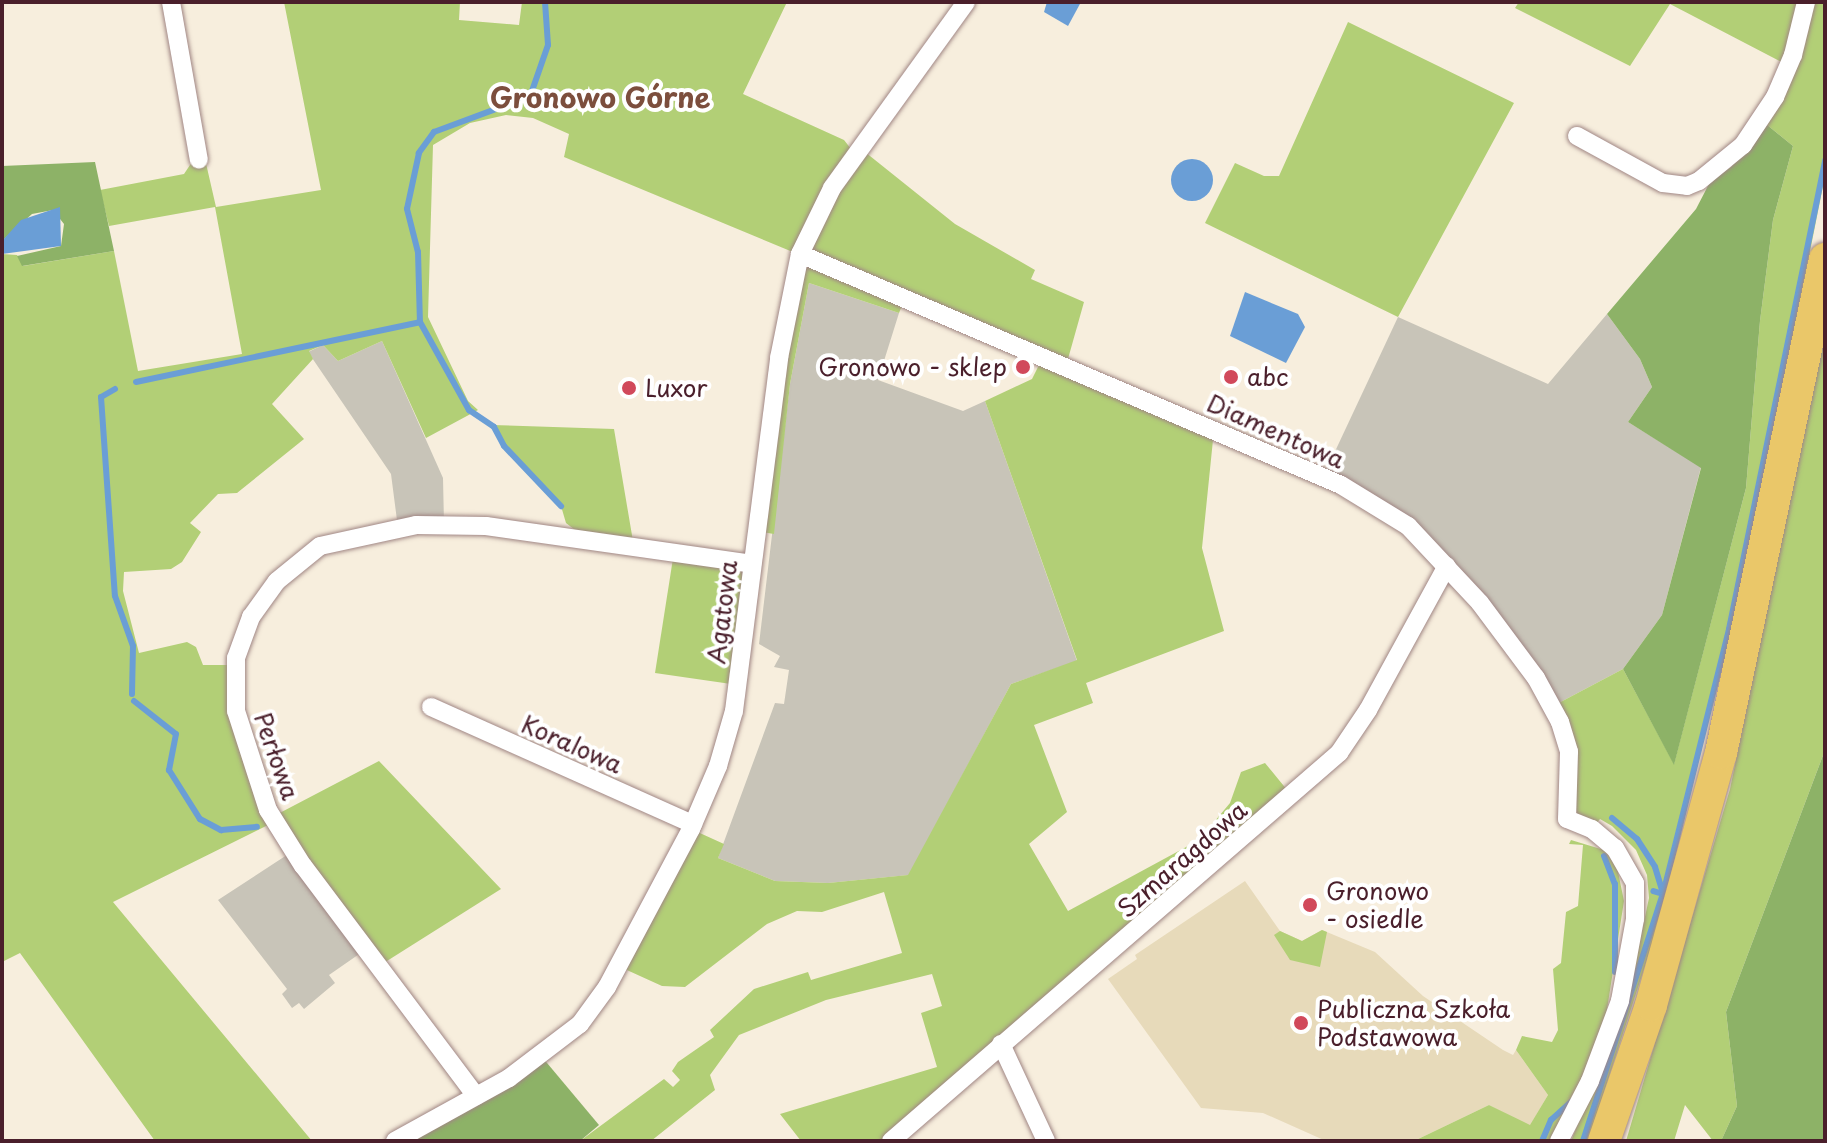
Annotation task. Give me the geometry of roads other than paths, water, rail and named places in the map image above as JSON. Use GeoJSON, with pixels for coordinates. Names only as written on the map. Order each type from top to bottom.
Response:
{"type":"FeatureCollection","features":[{"type":"Feature","properties":{"kind":"highway"},"geometry":{"type":"LineString","coordinates":[[1604,1141],[1651,1005],[1721,753],[1825,259]]}},
{"type":"Feature","properties":{"kind":"street"},"geometry":{"type":"LineString","coordinates":[[171,2],[199,160]]}},
{"type":"Feature","properties":{"kind":"street","name":"Agatowa"},"geometry":{"type":"LineString","coordinates":[[395,1141],[542,1057],[590,1012],[693,824],[732,720],[779,358],[800,254],[832,188],[966,2]]}},
{"type":"Feature","properties":{"kind":"street"},"geometry":{"type":"LineString","coordinates":[[1577,136],[1663,183],[1687,186],[1699,181],[1743,145],[1775,97],[1793,55],[1806,2]]}},
{"type":"Feature","properties":{"kind":"street","name":"Diamentowa"},"geometry":{"type":"LineString","coordinates":[[800,254],[1341,485],[1402,521],[1447,566],[1528,665],[1553,706],[1569,752],[1567,819],[1592,829],[1615,848],[1633,876],[1637,900],[1620,1001],[1590,1081],[1559,1141]]}},
{"type":"Feature","properties":{"kind":"street","name":"Perłowa"},"geometry":{"type":"LineString","coordinates":[[476,1096],[303,866],[268,810],[236,711],[236,658],[251,617],[277,581],[320,546],[416,525],[486,526],[752,564]]}},
{"type":"Feature","properties":{"kind":"street","name":"Szmaragdowa"},"geometry":{"type":"LineString","coordinates":[[891,1141],[1339,753],[1368,710],[1447,566]]}},
{"type":"Feature","properties":{"kind":"street","name":"Koralowa"},"geometry":{"type":"LineString","coordinates":[[431,707],[693,824]]}},
{"type":"Feature","properties":{"kind":"street"},"geometry":{"type":"LineString","coordinates":[[1001,1044],[1046,1141]]}},
{"type":"Feature","properties":{"kind":"water"},"geometry":{"type":"Polygon","coordinates":[[[1047,2],[1081,2],[1068,26],[1044,12],[1047,2]]]}},
{"type":"Feature","properties":{"kind":"water"},"geometry":{"type":"Polygon","coordinates":[[[1192,159],[1207,165],[1213,180],[1207,195],[1192,201],[1177,195],[1171,180],[1177,165],[1192,159]]]}},
{"type":"Feature","properties":{"kind":"water"},"geometry":{"type":"Polygon","coordinates":[[[60,207],[61,246],[2,254],[2,241],[21,220],[60,207]]]}},
{"type":"Feature","properties":{"kind":"water"},"geometry":{"type":"Polygon","coordinates":[[[1245,292],[1298,314],[1305,327],[1286,363],[1230,336],[1245,292]]]}},
{"type":"Feature","properties":{"kind":"waterway"},"geometry":{"type":"LineString","coordinates":[[545,2],[548,45],[532,91],[523,99],[434,132],[419,153],[407,209],[418,252],[420,322],[469,410],[494,427],[504,446],[561,506]]}},
{"type":"Feature","properties":{"kind":"waterway"},"geometry":{"type":"LineString","coordinates":[[1583,1141],[1663,894],[1729,629],[1825,160]]}},
{"type":"Feature","properties":{"kind":"waterway"},"geometry":{"type":"LineString","coordinates":[[136,382],[420,322]]}},
{"type":"Feature","properties":{"kind":"waterway"},"geometry":{"type":"LineString","coordinates":[[115,389],[101,397],[115,596],[133,646],[132,694]]}},
{"type":"Feature","properties":{"kind":"waterway"},"geometry":{"type":"LineString","coordinates":[[134,701],[176,734],[169,770],[200,819],[221,830],[257,827]]}},
{"type":"Feature","properties":{"kind":"waterway"},"geometry":{"type":"LineString","coordinates":[[1612,818],[1637,839],[1655,867],[1663,894],[1653,891]]}},
{"type":"Feature","properties":{"kind":"waterway"},"geometry":{"type":"LineString","coordinates":[[1604,856],[1615,884],[1615,972]]}},
{"type":"Feature","properties":{"kind":"waterway"},"geometry":{"type":"LineString","coordinates":[[1542,1141],[1551,1120],[1572,1101]]}},
{"type":"Feature","properties":{"kind":"place","name":"Gronowo - sklep"},"geometry":{"type":"Point","coordinates":[1023,367]}},
{"type":"Feature","properties":{"kind":"place","name":"abc"},"geometry":{"type":"Point","coordinates":[1231,377]}},
{"type":"Feature","properties":{"kind":"place","name":"Luxor"},"geometry":{"type":"Point","coordinates":[629,388]}},
{"type":"Feature","properties":{"kind":"place","name":"Gronowo - osiedle"},"geometry":{"type":"Point","coordinates":[1310,905]}},
{"type":"Feature","properties":{"kind":"place","name":"Publiczna Szkoła Podstawowa"},"geometry":{"type":"Point","coordinates":[1301,1023]}},
{"type":"Feature","properties":{"kind":"district","name":"Gronowo Górne"},"geometry":{"type":"Point","coordinates":[600,97]}}]}
